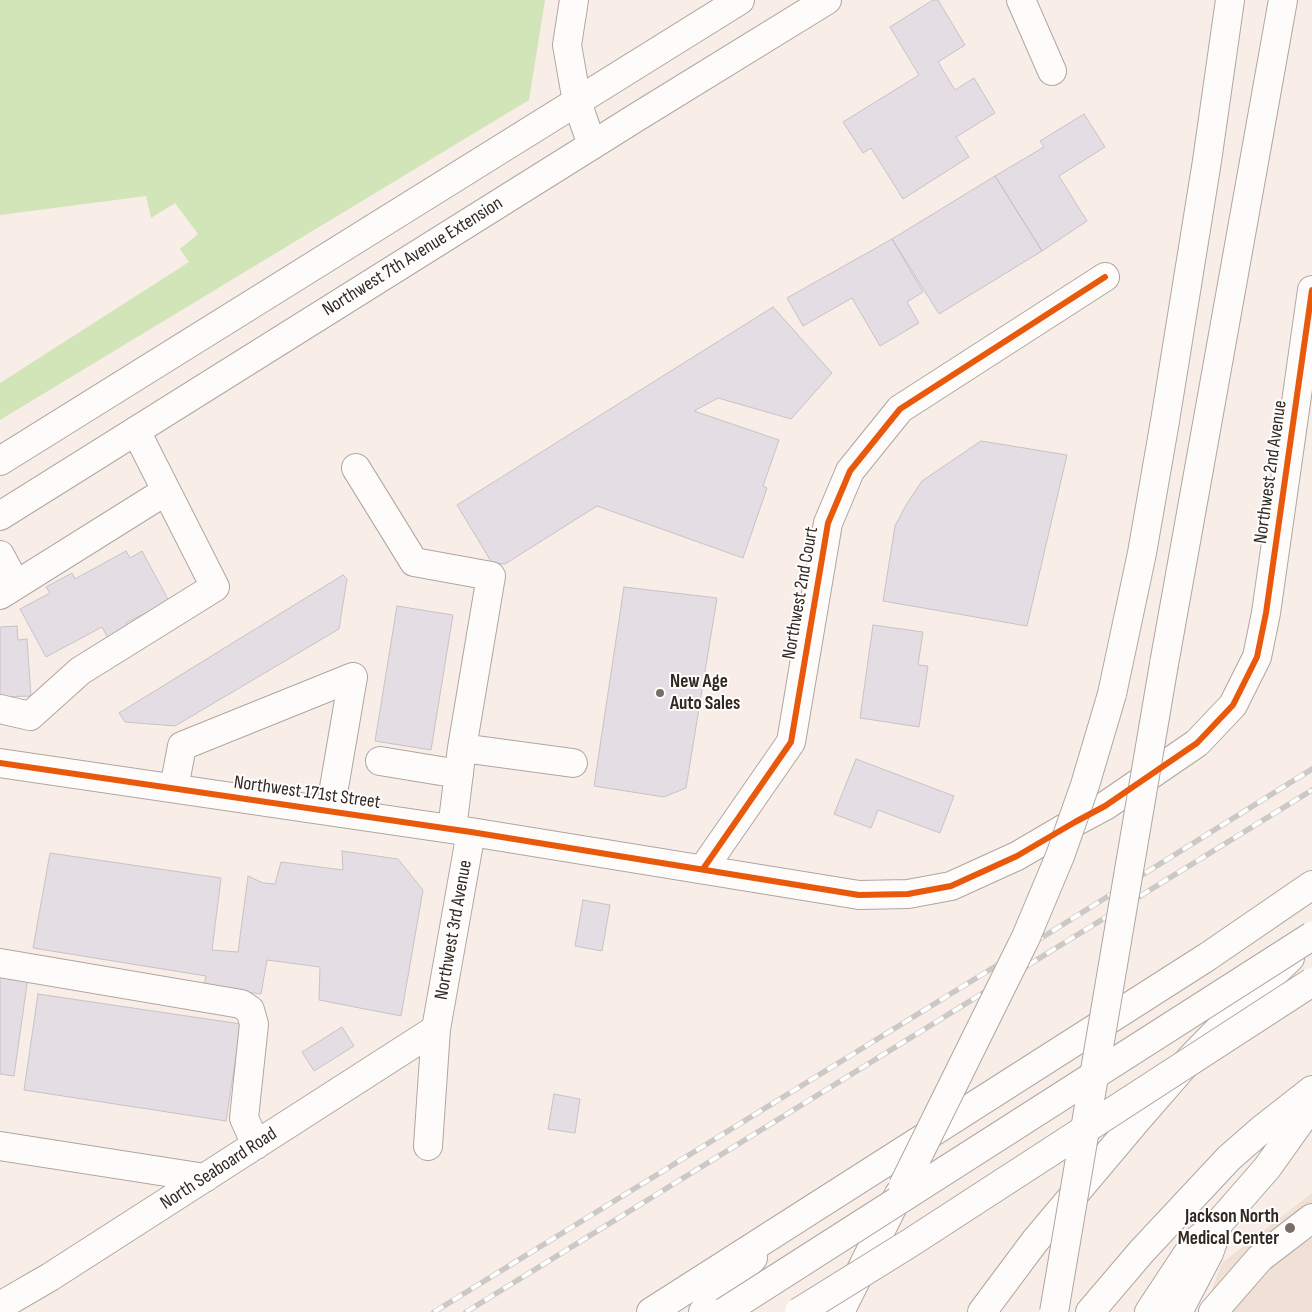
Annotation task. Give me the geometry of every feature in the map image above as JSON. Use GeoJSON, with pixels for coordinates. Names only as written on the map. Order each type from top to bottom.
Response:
{"type":"FeatureCollection","features":[{"type":"Feature","properties":{"kind":"main road"},"geometry":{"type":"LineString","coordinates":[[574,0],[567,45],[577,102],[592,145]]}},
{"type":"Feature","properties":{"kind":"main road"},"geometry":{"type":"LineString","coordinates":[[0,461],[740,0]]}},
{"type":"Feature","properties":{"kind":"main road","name":"Northwest 7th Avenue Extension"},"geometry":{"type":"LineString","coordinates":[[0,516],[592,145],[828,0]]}},
{"type":"Feature","properties":{"kind":"main road"},"geometry":{"type":"LineString","coordinates":[[1021,0],[1052,71]]}},
{"type":"Feature","properties":{"kind":"main road"},"geometry":{"type":"LineString","coordinates":[[840,1312],[1026,937],[1060,856],[1085,785],[1112,694],[1142,553],[1207,161],[1230,0]]}},
{"type":"Feature","properties":{"kind":"main road"},"geometry":{"type":"LineString","coordinates":[[1054,1312],[1164,664],[1283,0]]}},
{"type":"Feature","properties":{"kind":"main road","name":"Northwest 2nd Court"},"geometry":{"type":"LineString","coordinates":[[703,869],[791,742],[828,523],[850,471],[900,409],[1104,277]]}},
{"type":"Feature","properties":{"kind":"main road","name":"Northwest 2nd Avenue"},"geometry":{"type":"LineString","coordinates":[[1104,806],[1198,743],[1234,705],[1257,658],[1266,614],[1312,290]]}},
{"type":"Feature","properties":{"kind":"main road"},"geometry":{"type":"LineString","coordinates":[[0,709],[30,716],[80,671],[215,587],[136,431]]}},
{"type":"Feature","properties":{"kind":"main road","name":"Northwest 3rd Avenue"},"geometry":{"type":"LineString","coordinates":[[356,468],[414,562],[491,576],[460,761],[462,830],[436,1029],[428,1146]]}},
{"type":"Feature","properties":{"kind":"main road"},"geometry":{"type":"LineString","coordinates":[[0,555],[8,590],[166,491]]}},
{"type":"Feature","properties":{"kind":"main road"},"geometry":{"type":"LineString","coordinates":[[174,788],[182,746],[353,677],[330,811]]}},
{"type":"Feature","properties":{"kind":"main road"},"geometry":{"type":"LineString","coordinates":[[380,761],[573,763]]}},
{"type":"Feature","properties":{"kind":"main road","name":"Northwest 171st Street"},"geometry":{"type":"LineString","coordinates":[[0,763],[462,830],[859,894],[908,894],[951,886],[1017,856],[1104,806]]}},
{"type":"Feature","properties":{"kind":"main road"},"geometry":{"type":"LineString","coordinates":[[651,1312],[1198,962],[1312,885]]}},
{"type":"Feature","properties":{"kind":"main road"},"geometry":{"type":"LineString","coordinates":[[724,1312],[1312,938]]}},
{"type":"Feature","properties":{"kind":"main road"},"geometry":{"type":"LineString","coordinates":[[982,1312],[1035,1241],[1190,1059],[1267,980],[1312,938]]}},
{"type":"Feature","properties":{"kind":"main road"},"geometry":{"type":"LineString","coordinates":[[0,963],[241,1004],[250,1010],[254,1024],[244,1118],[256,1145]]}},
{"type":"Feature","properties":{"kind":"main road"},"geometry":{"type":"LineString","coordinates":[[799,1312],[918,1238],[1312,982]]}},
{"type":"Feature","properties":{"kind":"main road","name":"North Seaboard Road"},"geometry":{"type":"LineString","coordinates":[[0,1306],[50,1277],[436,1029]]}},
{"type":"Feature","properties":{"kind":"main road"},"geometry":{"type":"LineString","coordinates":[[1090,1312],[1142,1251],[1229,1158],[1312,1090]]}},
{"type":"Feature","properties":{"kind":"main road"},"geometry":{"type":"LineString","coordinates":[[1149,1312],[1196,1241],[1219,1223],[1267,1168],[1312,1105]]}},
{"type":"Feature","properties":{"kind":"main road"},"geometry":{"type":"LineString","coordinates":[[0,1146],[205,1178]]}},
{"type":"Feature","properties":{"kind":"main road"},"geometry":{"type":"LineString","coordinates":[[1213,1312],[1260,1258],[1312,1218]]}},
{"type":"Feature","properties":{"kind":"main road"},"geometry":{"type":"LineString","coordinates":[[1178,1312],[1209,1253],[1219,1223]]}},
{"type":"Feature","properties":{"kind":"main road"},"geometry":{"type":"LineString","coordinates":[[703,1312],[781,1228]]}},
{"type":"Feature","properties":{"kind":"shaded area","name":"Jackson North Medical Center"},"geometry":{"type":"Polygon","coordinates":[[[1312,1193],[1312,1312],[1203,1312],[1222,1263],[1312,1193]]]}},
{"type":"Feature","properties":{"kind":"green space"},"geometry":{"type":"Polygon","coordinates":[[[0,0],[545,0],[529,100],[0,420],[0,383],[189,262],[180,249],[198,234],[175,203],[151,218],[146,196],[0,215],[0,0]]]}},
{"type":"Feature","properties":{"kind":"building"},"geometry":{"type":"Polygon","coordinates":[[[933,0],[938,0],[965,45],[938,62],[955,90],[974,78],[995,113],[956,137],[969,157],[903,199],[871,148],[863,153],[843,122],[919,75],[890,27],[933,0]]]}},
{"type":"Feature","properties":{"kind":"building"},"geometry":{"type":"Polygon","coordinates":[[[1084,114],[1105,147],[1059,176],[1087,221],[1042,251],[995,176],[1044,147],[1040,141],[1084,114]]]}},
{"type":"Feature","properties":{"kind":"building"},"geometry":{"type":"Polygon","coordinates":[[[995,176],[1042,251],[939,314],[892,239],[995,176]]]}},
{"type":"Feature","properties":{"kind":"building"},"geometry":{"type":"Polygon","coordinates":[[[892,239],[923,292],[907,302],[919,323],[880,346],[852,298],[803,326],[787,298],[892,239]]]}},
{"type":"Feature","properties":{"kind":"building"},"geometry":{"type":"Polygon","coordinates":[[[773,307],[832,373],[791,419],[718,398],[694,411],[779,440],[763,486],[767,488],[743,558],[597,506],[505,564],[492,563],[457,505],[773,307]]]}},
{"type":"Feature","properties":{"kind":"building"},"geometry":{"type":"Polygon","coordinates":[[[981,441],[1067,455],[1027,626],[883,601],[895,526],[906,505],[922,481],[981,441]]]}},
{"type":"Feature","properties":{"kind":"building"},"geometry":{"type":"Polygon","coordinates":[[[126,551],[130,558],[142,551],[169,601],[126,623],[131,631],[110,642],[102,627],[46,657],[20,609],[50,593],[46,587],[72,573],[75,579],[126,551]]]}},
{"type":"Feature","properties":{"kind":"building"},"geometry":{"type":"Polygon","coordinates":[[[343,575],[347,579],[339,629],[175,726],[125,722],[119,713],[343,575]]]}},
{"type":"Feature","properties":{"kind":"building"},"geometry":{"type":"Polygon","coordinates":[[[624,587],[717,598],[686,788],[664,797],[594,786],[624,587]]]}},
{"type":"Feature","properties":{"kind":"building"},"geometry":{"type":"Polygon","coordinates":[[[397,606],[453,615],[431,750],[375,741],[397,606]]]}},
{"type":"Feature","properties":{"kind":"building"},"geometry":{"type":"Polygon","coordinates":[[[873,625],[923,632],[918,665],[928,666],[919,727],[860,718],[873,625]]]}},
{"type":"Feature","properties":{"kind":"building"},"geometry":{"type":"Polygon","coordinates":[[[17,626],[18,640],[27,639],[31,696],[0,697],[0,627],[17,626]]]}},
{"type":"Feature","properties":{"kind":"building"},"geometry":{"type":"Polygon","coordinates":[[[856,759],[954,796],[940,833],[878,810],[871,828],[834,814],[856,759]]]}},
{"type":"Feature","properties":{"kind":"building"},"geometry":{"type":"Polygon","coordinates":[[[342,851],[398,859],[423,890],[401,1016],[319,1000],[320,967],[267,960],[261,994],[204,986],[206,976],[33,948],[50,853],[221,878],[212,950],[238,952],[248,876],[263,883],[275,884],[281,862],[343,870],[342,851]]]}},
{"type":"Feature","properties":{"kind":"building"},"geometry":{"type":"Polygon","coordinates":[[[583,900],[610,905],[602,951],[575,946],[583,900]]]}},
{"type":"Feature","properties":{"kind":"building"},"geometry":{"type":"Polygon","coordinates":[[[0,973],[28,977],[14,1076],[0,1074],[0,973]]]}},
{"type":"Feature","properties":{"kind":"building"},"geometry":{"type":"Polygon","coordinates":[[[38,994],[241,1024],[226,1121],[24,1090],[38,994]]]}},
{"type":"Feature","properties":{"kind":"building"},"geometry":{"type":"Polygon","coordinates":[[[342,1027],[354,1046],[314,1071],[302,1052],[342,1027]]]}},
{"type":"Feature","properties":{"kind":"building"},"geometry":{"type":"Polygon","coordinates":[[[554,1094],[580,1099],[575,1133],[548,1129],[554,1094]]]}},
{"type":"Feature","properties":{"kind":"railway"},"geometry":{"type":"LineString","coordinates":[[434,1312],[1312,769]]}},
{"type":"Feature","properties":{"kind":"railway"},"geometry":{"type":"LineString","coordinates":[[466,1312],[1312,790]]}},
{"type":"Feature","properties":{"kind":"cycle path"},"geometry":{"type":"LineString","coordinates":[[703,869],[791,742],[828,523],[850,471],[900,409],[1105,277]]}},
{"type":"Feature","properties":{"kind":"cycle path"},"geometry":{"type":"LineString","coordinates":[[0,763],[471,832],[859,895],[908,894],[951,886],[1017,856],[1105,806],[1197,743],[1233,705],[1257,657],[1266,613],[1312,290]]}},
{"type":"Feature","properties":{"kind":"place","name":"New Age Auto Sales"},"geometry":{"type":"Point","coordinates":[660,693]}},
{"type":"Feature","properties":{"kind":"place","name":"Jackson North Medical Center"},"geometry":{"type":"Point","coordinates":[1290,1228]}}]}
